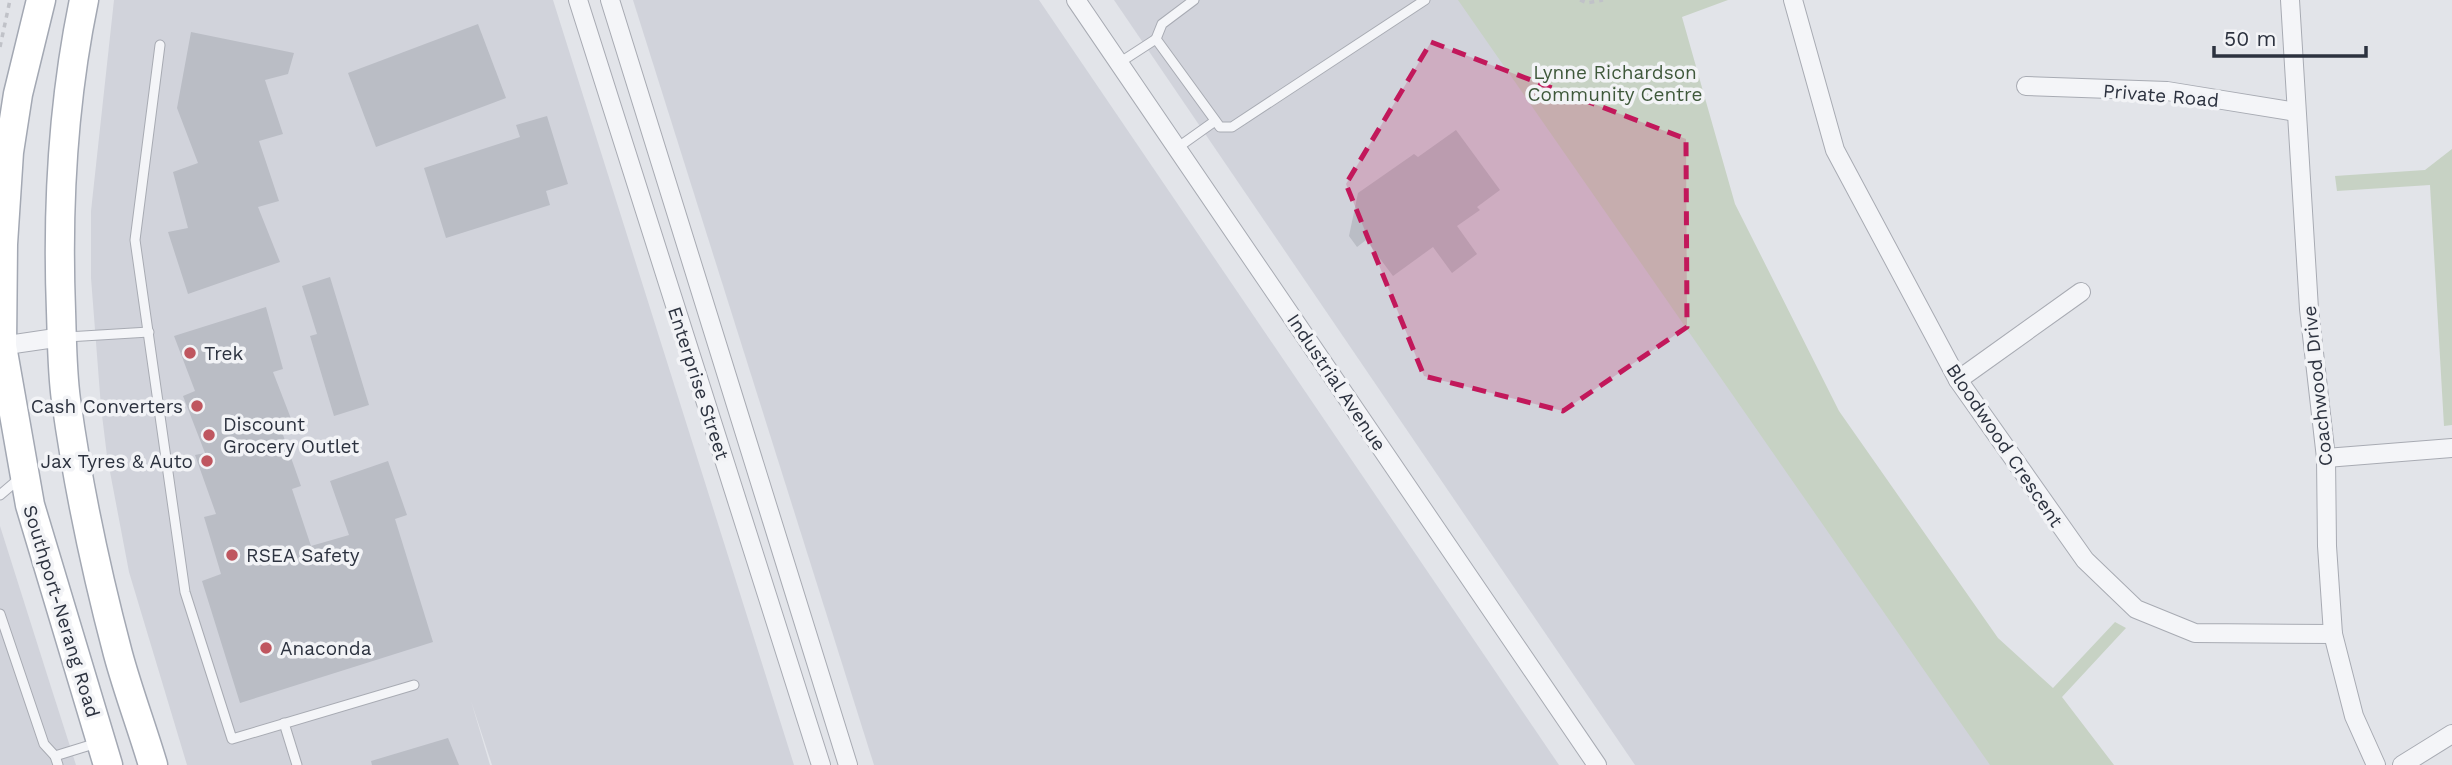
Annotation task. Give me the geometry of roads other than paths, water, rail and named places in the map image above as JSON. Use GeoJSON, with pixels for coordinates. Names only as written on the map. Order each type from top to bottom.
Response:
{"type":"FeatureCollection","features":[{"type":"Feature","properties":{"kind":"main road","name":"Southport-Nerang Road"},"geometry":{"type":"LineString","coordinates":[[41,0],[18,94],[9,152],[3,244],[1,346],[15,456],[105,753]]}},
{"type":"Feature","properties":{"kind":"main road"},"geometry":{"type":"LineString","coordinates":[[84,0],[75,41],[62,161],[60,272],[66,397],[83,504],[118,656],[153,765]]}},
{"type":"Feature","properties":{"kind":"street","name":"Enterprise Street"},"geometry":{"type":"LineString","coordinates":[[578,0],[821,765]]}},
{"type":"Feature","properties":{"kind":"street","name":"Enterprise Street"},"geometry":{"type":"LineString","coordinates":[[610,0],[848,765]]}},
{"type":"Feature","properties":{"kind":"street","name":"Industrial Avenue"},"geometry":{"type":"LineString","coordinates":[[1076,0],[1597,765]]}},
{"type":"Feature","properties":{"kind":"street","name":"Bloodwood Crescent"},"geometry":{"type":"LineString","coordinates":[[1793,0],[1835,149],[1958,380],[2085,560],[2136,609],[2195,633],[2333,634]]}},
{"type":"Feature","properties":{"kind":"street","name":"Coachwood Drive"},"geometry":{"type":"LineString","coordinates":[[2290,0],[2309,309],[2326,458],[2327,546],[2333,634],[2354,716],[2376,765]]}},
{"type":"Feature","properties":{"kind":"street","name":"Private Road"},"geometry":{"type":"LineString","coordinates":[[2026,86],[2168,92],[2296,112]]}},
{"type":"Feature","properties":{"kind":"street"},"geometry":{"type":"LineString","coordinates":[[1958,380],[2081,292]]}},
{"type":"Feature","properties":{"kind":"street"},"geometry":{"type":"LineString","coordinates":[[1,346],[62,337]]}},
{"type":"Feature","properties":{"kind":"street"},"geometry":{"type":"LineString","coordinates":[[2326,458],[2452,449]]}},
{"type":"Feature","properties":{"kind":"street"},"geometry":{"type":"LineString","coordinates":[[2402,765],[2452,734]]}},
{"type":"Feature","properties":{"kind":"lane"},"geometry":{"type":"LineString","coordinates":[[1119,63],[1156,39],[1162,24],[1194,0]]}},
{"type":"Feature","properties":{"kind":"lane"},"geometry":{"type":"LineString","coordinates":[[1156,39],[1220,127],[1232,127],[1425,0]]}},
{"type":"Feature","properties":{"kind":"lane"},"geometry":{"type":"LineString","coordinates":[[160,46],[135,240],[185,592],[232,739],[414,685]]}},
{"type":"Feature","properties":{"kind":"lane"},"geometry":{"type":"LineString","coordinates":[[1177,148],[1216,121]]}},
{"type":"Feature","properties":{"kind":"lane"},"geometry":{"type":"LineString","coordinates":[[62,337],[149,332]]}},
{"type":"Feature","properties":{"kind":"lane"},"geometry":{"type":"LineString","coordinates":[[0,495],[15,456]]}},
{"type":"Feature","properties":{"kind":"lane"},"geometry":{"type":"LineString","coordinates":[[0,614],[44,744],[56,760],[105,753]]}},
{"type":"Feature","properties":{"kind":"lane"},"geometry":{"type":"LineString","coordinates":[[284,723],[297,765]]}},
{"type":"Feature","properties":{"kind":"place","name":"Trek"},"geometry":{"type":"Point","coordinates":[190,353]}},
{"type":"Feature","properties":{"kind":"place","name":"Cash Converters"},"geometry":{"type":"Point","coordinates":[197,406]}},
{"type":"Feature","properties":{"kind":"place","name":"Discount Grocery Outlet"},"geometry":{"type":"Point","coordinates":[209,435]}},
{"type":"Feature","properties":{"kind":"place","name":"Jax Tyres & Auto"},"geometry":{"type":"Point","coordinates":[207,461]}},
{"type":"Feature","properties":{"kind":"place","name":"RSEA Safety"},"geometry":{"type":"Point","coordinates":[232,555]}},
{"type":"Feature","properties":{"kind":"place","name":"Anaconda"},"geometry":{"type":"Point","coordinates":[266,648]}},
{"type":"Feature","properties":{"kind":"park label","name":"Lynne Richardson Community Centre"},"geometry":{"type":"Point","coordinates":[1615,83]}}]}
